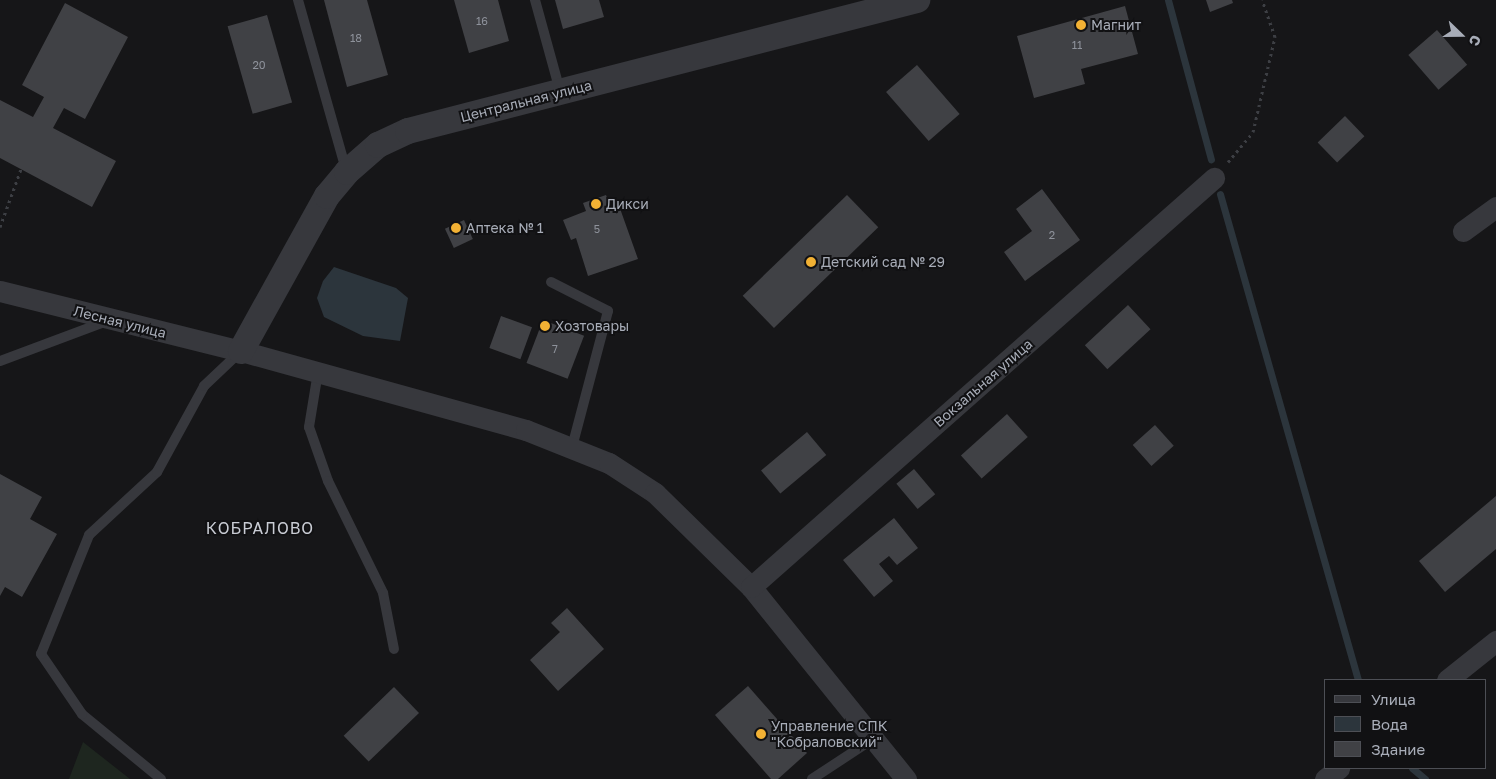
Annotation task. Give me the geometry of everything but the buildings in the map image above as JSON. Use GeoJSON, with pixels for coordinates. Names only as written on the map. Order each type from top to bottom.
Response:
{"type":"FeatureCollection","features":[{"type":"Feature","properties":{"kind":"street","name":"Центральная улица"},"geometry":{"type":"LineString","coordinates":[[241,351],[327,196],[347,172],[378,145],[408,131],[916,0]]}},
{"type":"Feature","properties":{"kind":"street","name":"Вокзальная улица"},"geometry":{"type":"LineString","coordinates":[[752,587],[1214,178]]}},
{"type":"Feature","properties":{"kind":"street"},"geometry":{"type":"LineString","coordinates":[[1463,231],[1496,207]]}},
{"type":"Feature","properties":{"kind":"street","name":"Лесная улица"},"geometry":{"type":"LineString","coordinates":[[0,291],[109,320],[241,351],[526,430],[609,463],[655,493],[752,587],[906,779]]}},
{"type":"Feature","properties":{"kind":"street"},"geometry":{"type":"LineString","coordinates":[[1448,679],[1496,641]]}},
{"type":"Feature","properties":{"kind":"street"},"geometry":{"type":"LineString","coordinates":[[1325,779],[1338,769]]}},
{"type":"Feature","properties":{"kind":"lane"},"geometry":{"type":"LineString","coordinates":[[298,0],[347,172]]}},
{"type":"Feature","properties":{"kind":"lane"},"geometry":{"type":"LineString","coordinates":[[535,0],[560,92]]}},
{"type":"Feature","properties":{"kind":"lane"},"geometry":{"type":"LineString","coordinates":[[551,282],[608,311],[572,447]]}},
{"type":"Feature","properties":{"kind":"lane"},"geometry":{"type":"LineString","coordinates":[[0,361],[109,320]]}},
{"type":"Feature","properties":{"kind":"lane"},"geometry":{"type":"LineString","coordinates":[[161,779],[82,714],[41,654],[89,535],[157,472],[204,386],[241,351]]}},
{"type":"Feature","properties":{"kind":"lane"},"geometry":{"type":"LineString","coordinates":[[318,372],[309,427],[328,481],[383,593],[394,649]]}},
{"type":"Feature","properties":{"kind":"lane"},"geometry":{"type":"LineString","coordinates":[[812,779],[873,739]]}},
{"type":"Feature","properties":{"kind":"path"},"geometry":{"type":"LineString","coordinates":[[1214,178],[1253,132],[1275,37],[1262,0]]}},
{"type":"Feature","properties":{"kind":"path"},"geometry":{"type":"LineString","coordinates":[[0,227],[21,169]]}},
{"type":"Feature","properties":{"kind":"shaded area"},"geometry":{"type":"Polygon","coordinates":[[[83,742],[130,779],[69,779],[83,742]]]}},
{"type":"Feature","properties":{"kind":"water"},"geometry":{"type":"Polygon","coordinates":[[[334,267],[396,288],[408,298],[400,341],[363,336],[324,317],[317,298],[323,281],[334,267]]]}},
{"type":"Feature","properties":{"kind":"waterway"},"geometry":{"type":"LineString","coordinates":[[1168,0],[1211,159]]}},
{"type":"Feature","properties":{"kind":"waterway"},"geometry":{"type":"LineString","coordinates":[[1220,194],[1358,679]]}},
{"type":"Feature","properties":{"kind":"waterway"},"geometry":{"type":"LineString","coordinates":[[1413,769],[1425,779]]}},
{"type":"Feature","properties":{"kind":"place","name":"Магнит"},"geometry":{"type":"Point","coordinates":[1081,25]}},
{"type":"Feature","properties":{"kind":"place","name":"Дикси"},"geometry":{"type":"Point","coordinates":[596,204]}},
{"type":"Feature","properties":{"kind":"place","name":"Аптека № 1"},"geometry":{"type":"Point","coordinates":[456,228]}},
{"type":"Feature","properties":{"kind":"place","name":"Детский сад № 29"},"geometry":{"type":"Point","coordinates":[811,262]}},
{"type":"Feature","properties":{"kind":"place","name":"Хозтовары"},"geometry":{"type":"Point","coordinates":[545,326]}},
{"type":"Feature","properties":{"kind":"place","name":"Управление СПК \"Кобраловский\""},"geometry":{"type":"Point","coordinates":[761,734]}},
{"type":"Feature","properties":{"kind":"district","name":"КОБРАЛОВО"},"geometry":{"type":"Point","coordinates":[260,528]}}]}
